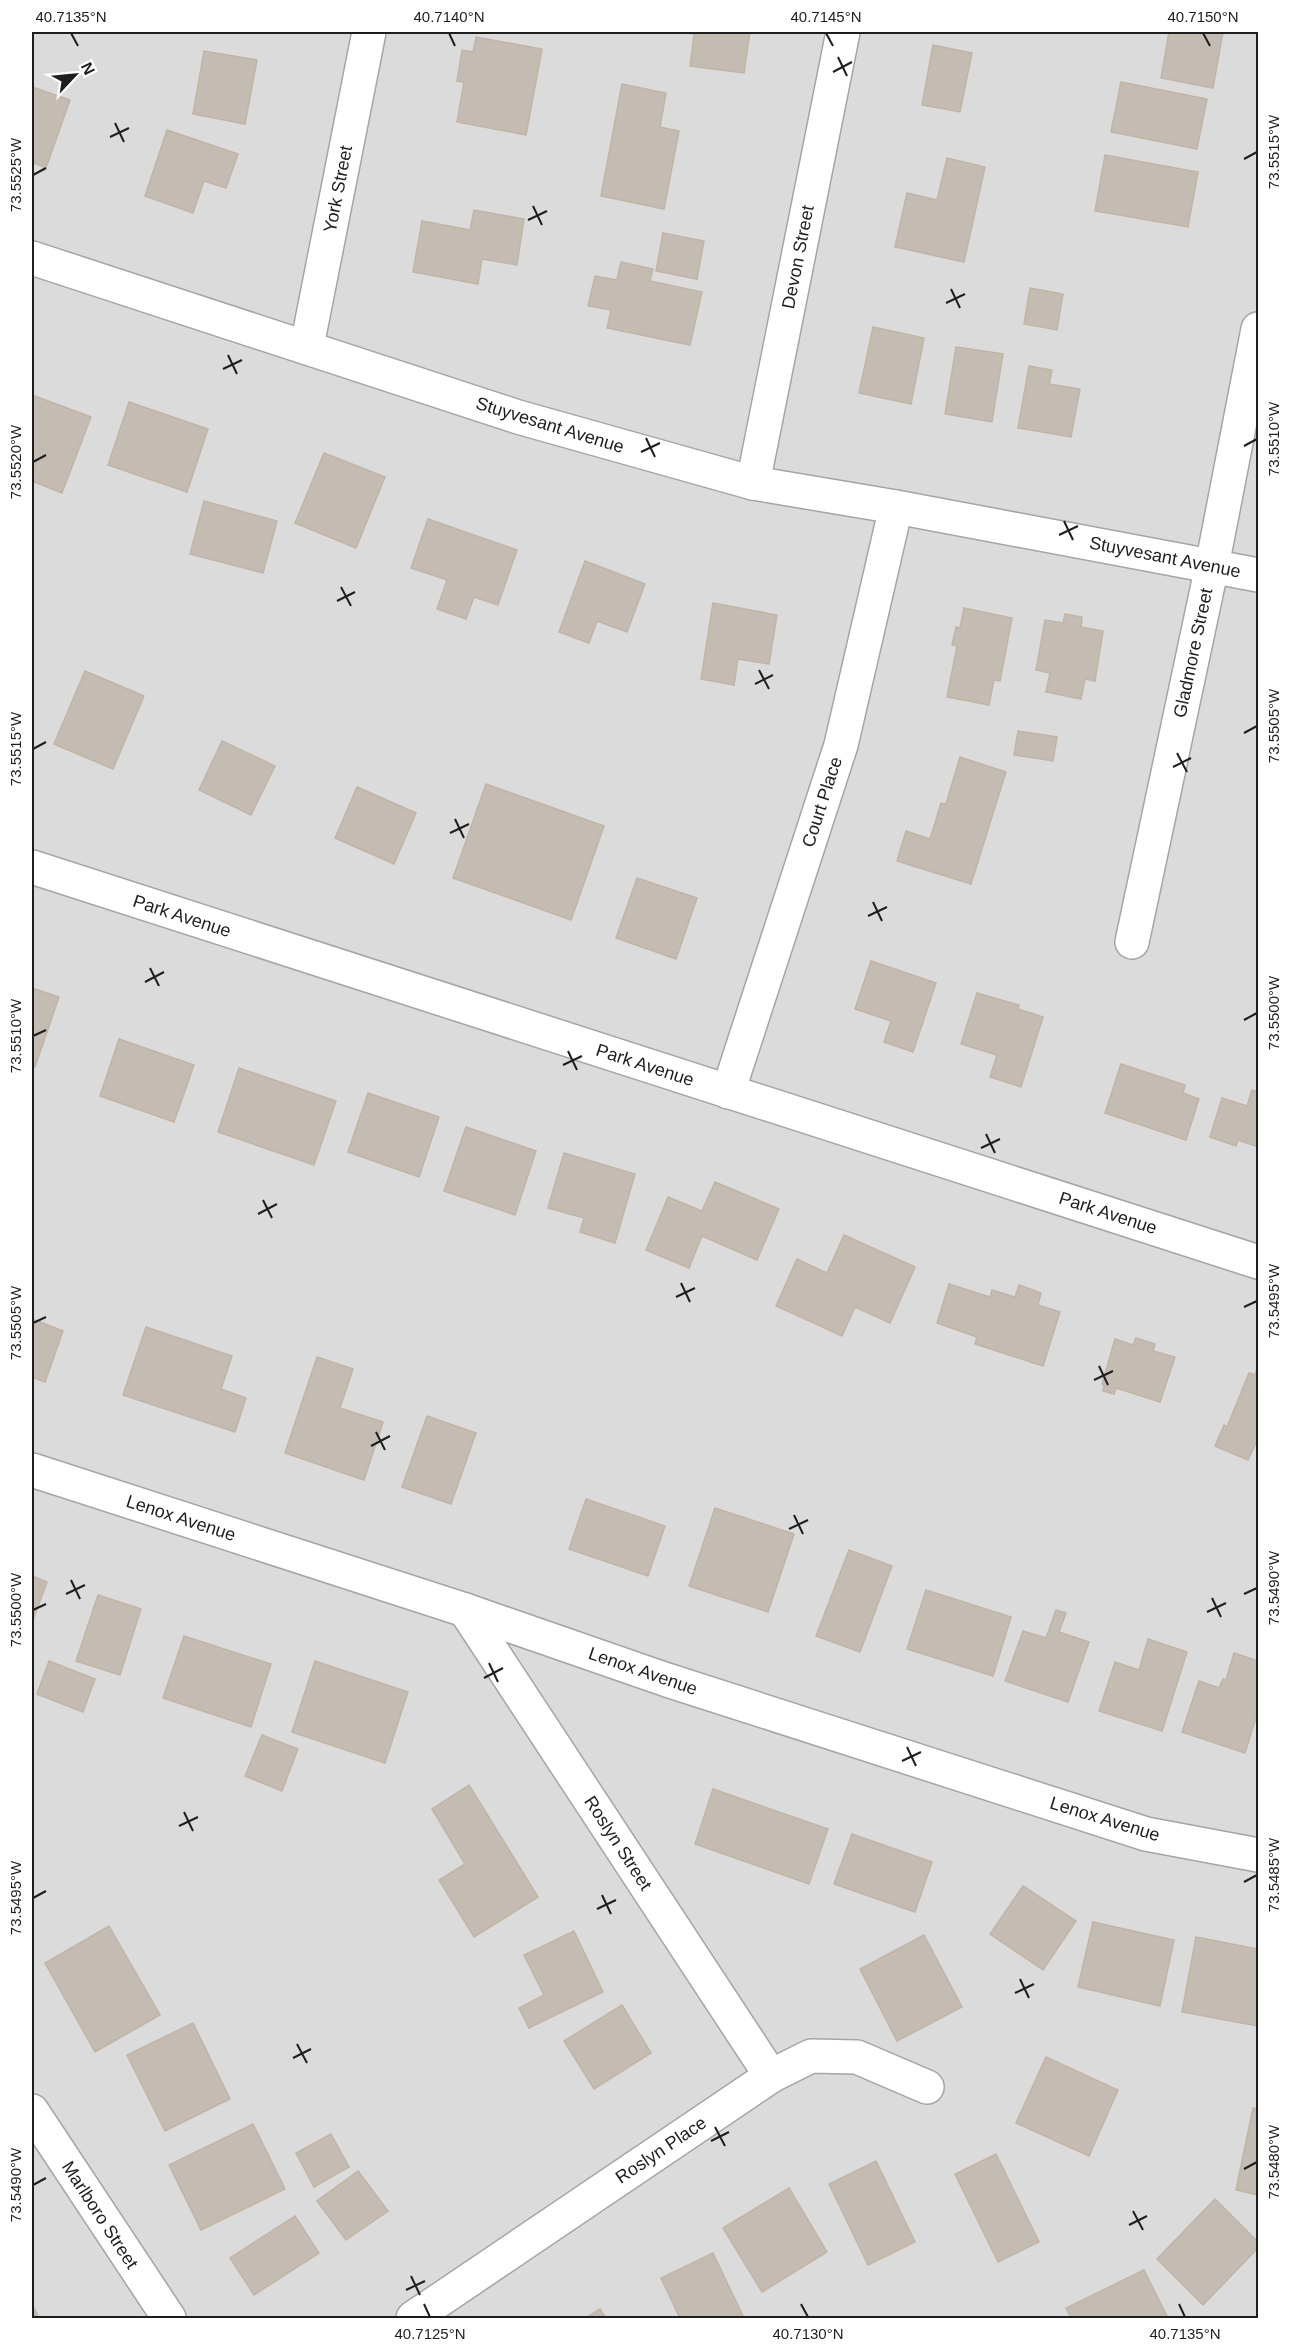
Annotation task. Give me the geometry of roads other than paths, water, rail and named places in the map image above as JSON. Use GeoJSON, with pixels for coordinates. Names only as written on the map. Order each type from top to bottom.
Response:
{"type":"FeatureCollection","features":[{"type":"Feature","properties":{"kind":"street","name":"York Street"},"geometry":{"type":"LineString","coordinates":[[307,346],[369,32]]}},
{"type":"Feature","properties":{"kind":"street","name":"Devon Street"},"geometry":{"type":"LineString","coordinates":[[753,483],[843,32]]}},
{"type":"Feature","properties":{"kind":"street","name":"Stuyvesant Avenue"},"geometry":{"type":"LineString","coordinates":[[32,258],[307,346],[518,417],[753,483],[896,507],[1258,575]]}},
{"type":"Feature","properties":{"kind":"street","name":"Gladmore Street"},"geometry":{"type":"LineString","coordinates":[[1132,942],[1212,566],[1258,328]]}},
{"type":"Feature","properties":{"kind":"street","name":"Court Place"},"geometry":{"type":"LineString","coordinates":[[728,1092],[841,745],[896,507]]}},
{"type":"Feature","properties":{"kind":"street","name":"Park Avenue"},"geometry":{"type":"LineString","coordinates":[[32,867],[1258,1262]]}},
{"type":"Feature","properties":{"kind":"street","name":"Lenox Avenue"},"geometry":{"type":"LineString","coordinates":[[32,1470],[465,1610],[667,1680],[1146,1834],[1258,1855]]}},
{"type":"Feature","properties":{"kind":"street","name":"Roslyn Street"},"geometry":{"type":"LineString","coordinates":[[465,1610],[771,2076]]}},
{"type":"Feature","properties":{"kind":"street","name":"Roslyn Place"},"geometry":{"type":"LineString","coordinates":[[413,2319],[771,2076],[811,2056],[857,2057],[927,2087]]}},
{"type":"Feature","properties":{"kind":"street","name":"Marlboro Street"},"geometry":{"type":"LineString","coordinates":[[32,2111],[169,2319]]}}]}
